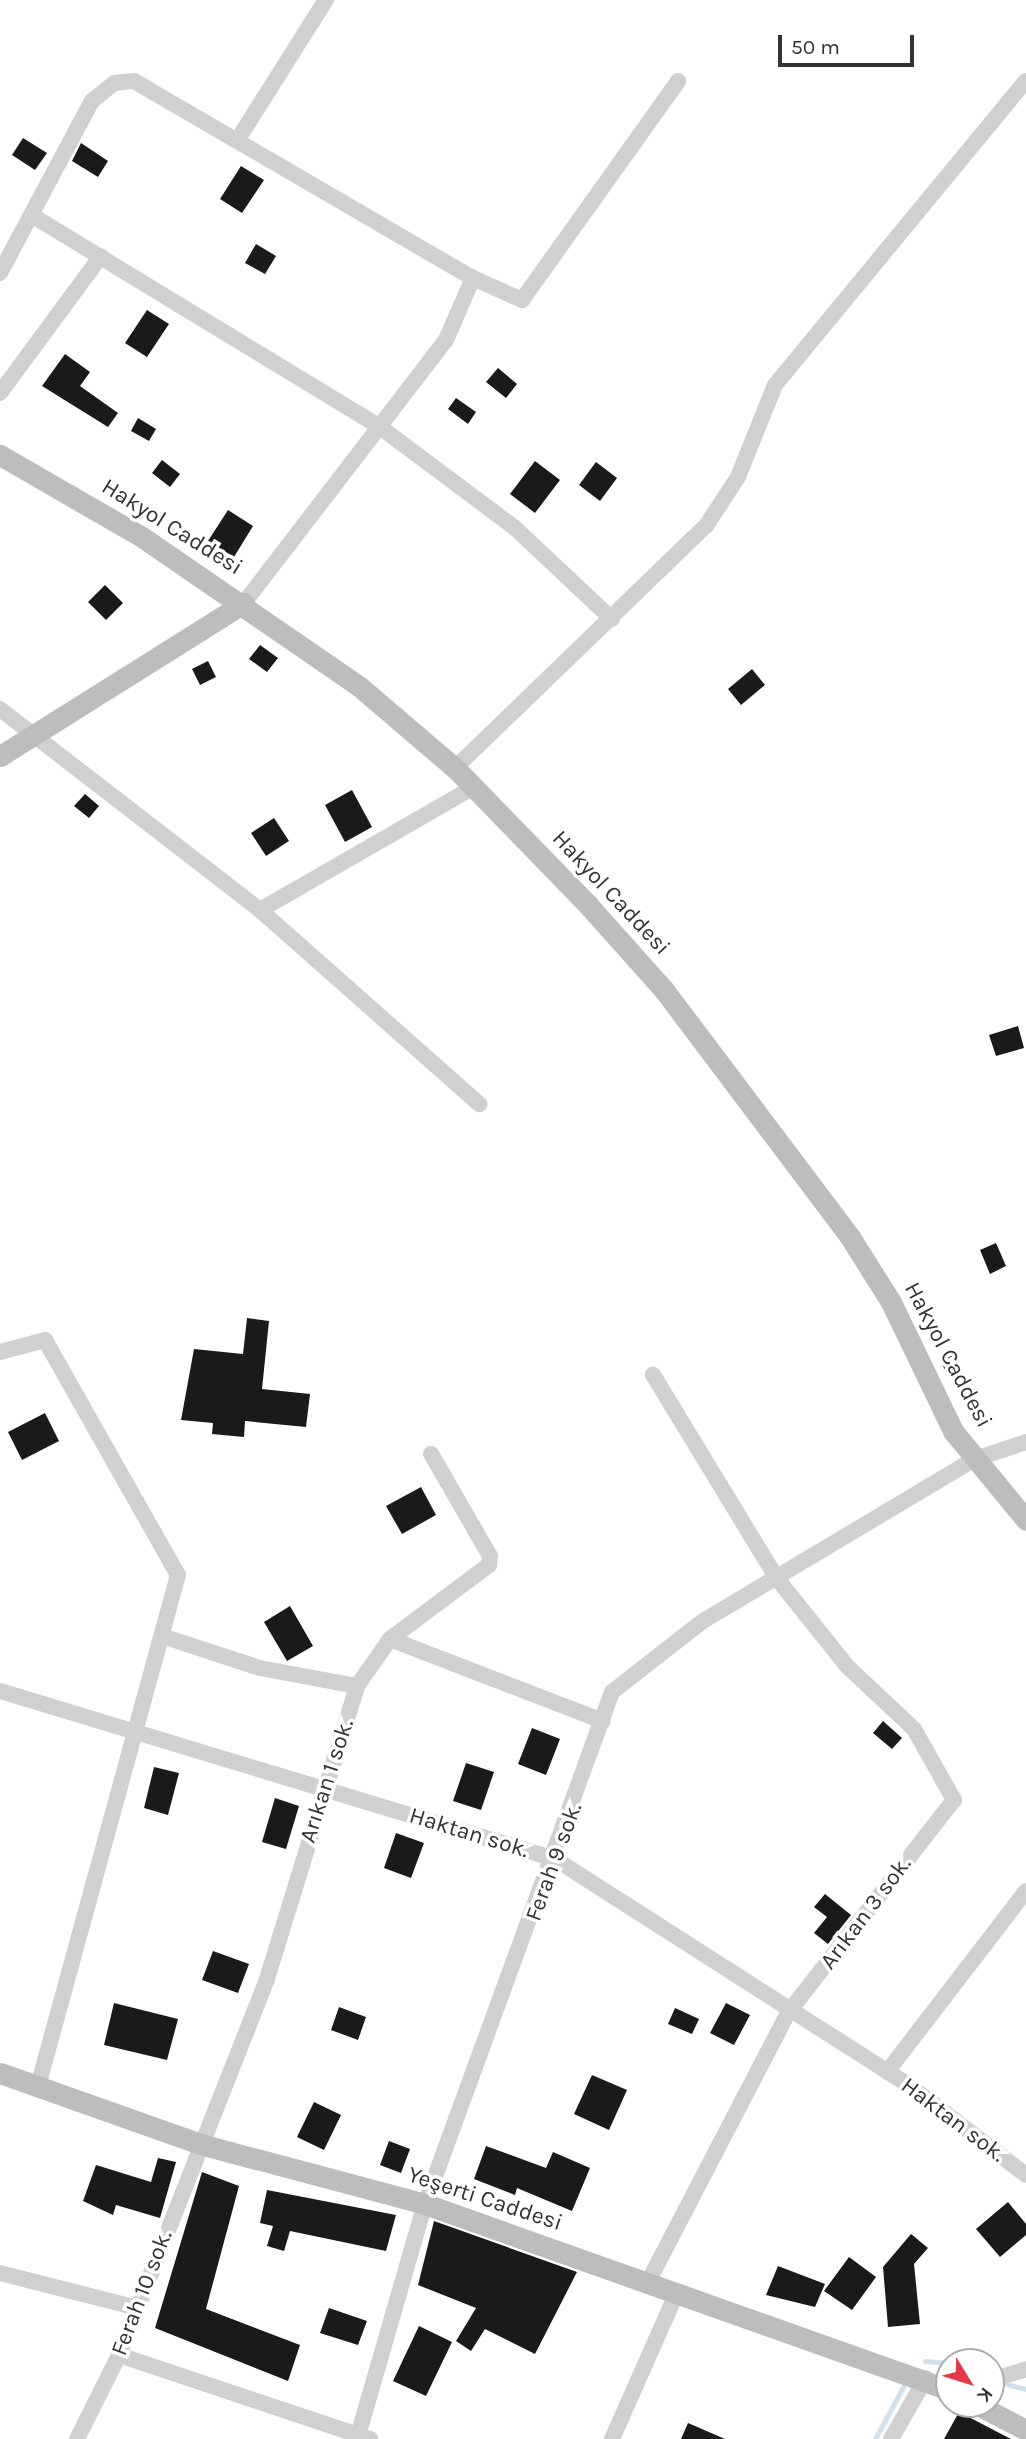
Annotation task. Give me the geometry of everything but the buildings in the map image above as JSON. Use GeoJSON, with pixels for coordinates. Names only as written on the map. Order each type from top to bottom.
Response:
{"type":"FeatureCollection","features":[{"type":"Feature","properties":{"kind":"street"},"geometry":{"type":"LineString","coordinates":[[238,139],[326,0]]}},
{"type":"Feature","properties":{"kind":"street"},"geometry":{"type":"LineString","coordinates":[[0,273],[33,216],[92,101],[114,83],[145,84],[473,278],[522,300],[678,81]]}},
{"type":"Feature","properties":{"kind":"street"},"geometry":{"type":"LineString","coordinates":[[455,768],[706,526],[738,477],[775,384],[1026,81]]}},
{"type":"Feature","properties":{"kind":"street"},"geometry":{"type":"LineString","coordinates":[[33,216],[380,427],[514,528],[612,619]]}},
{"type":"Feature","properties":{"kind":"street"},"geometry":{"type":"LineString","coordinates":[[0,393],[101,256]]}},
{"type":"Feature","properties":{"kind":"street"},"geometry":{"type":"LineString","coordinates":[[0,756],[36,736],[244,603],[446,340],[473,278]]}},
{"type":"Feature","properties":{"kind":"street","name":"Hakyol Caddesi"},"geometry":{"type":"LineString","coordinates":[[0,455],[244,603],[360,687],[474,787],[634,955],[850,1237],[891,1302],[953,1431],[1026,1520]]}},
{"type":"Feature","properties":{"kind":"street"},"geometry":{"type":"LineString","coordinates":[[0,709],[260,910],[479,1104]]}},
{"type":"Feature","properties":{"kind":"street"},"geometry":{"type":"LineString","coordinates":[[260,910],[474,787]]}},
{"type":"Feature","properties":{"kind":"street"},"geometry":{"type":"LineString","coordinates":[[0,1352],[45,1340],[178,1575],[38,2086]]}},
{"type":"Feature","properties":{"kind":"street"},"geometry":{"type":"LineString","coordinates":[[653,1375],[776,1577]]}},
{"type":"Feature","properties":{"kind":"street","name":"Ferah 9 sok."},"geometry":{"type":"LineString","coordinates":[[362,2437],[425,2204],[555,1859],[612,1692],[702,1620],[975,1459],[1026,1442]]}},
{"type":"Feature","properties":{"kind":"street","name":"Arıkan 1 sok."},"geometry":{"type":"LineString","coordinates":[[200,2144],[267,1979],[323,1789],[357,1686],[390,1639],[489,1566],[490,1556],[431,1454]]}},
{"type":"Feature","properties":{"kind":"street","name":"Arıkan 3 sok."},"geometry":{"type":"LineString","coordinates":[[648,2282],[788,2012],[954,1800],[914,1729],[847,1666],[776,1577]]}},
{"type":"Feature","properties":{"kind":"street"},"geometry":{"type":"LineString","coordinates":[[162,1636],[260,1668],[357,1686]]}},
{"type":"Feature","properties":{"kind":"street"},"geometry":{"type":"LineString","coordinates":[[390,1639],[603,1721]]}},
{"type":"Feature","properties":{"kind":"street","name":"Haktan sok."},"geometry":{"type":"LineString","coordinates":[[0,1691],[555,1859],[788,2012],[887,2072],[1026,2175]]}},
{"type":"Feature","properties":{"kind":"street"},"geometry":{"type":"LineString","coordinates":[[887,2072],[1026,1891]]}},
{"type":"Feature","properties":{"kind":"street","name":"Yeşerti Caddesi"},"geometry":{"type":"LineString","coordinates":[[0,2073],[200,2144],[425,2204],[935,2383]]}},
{"type":"Feature","properties":{"kind":"street","name":"Ferah 10 sok."},"geometry":{"type":"LineString","coordinates":[[77,2439],[119,2355],[200,2144]]}},
{"type":"Feature","properties":{"kind":"street"},"geometry":{"type":"LineString","coordinates":[[0,2273],[137,2308]]}},
{"type":"Feature","properties":{"kind":"street"},"geometry":{"type":"LineString","coordinates":[[612,2439],[677,2292]]}},
{"type":"Feature","properties":{"kind":"street"},"geometry":{"type":"LineString","coordinates":[[119,2355],[362,2437]]}},
{"type":"Feature","properties":{"kind":"street"},"geometry":{"type":"LineString","coordinates":[[1005,2376],[1026,2369]]}},
{"type":"Feature","properties":{"kind":"street"},"geometry":{"type":"LineString","coordinates":[[891,2439],[926,2378]]}},
{"type":"Feature","properties":{"kind":"street"},"geometry":{"type":"LineString","coordinates":[[1003,2418],[1026,2430]]}},
{"type":"Feature","properties":{"kind":"waterway"},"geometry":{"type":"LineString","coordinates":[[925,2361],[935,2362]]}},
{"type":"Feature","properties":{"kind":"waterway"},"geometry":{"type":"LineString","coordinates":[[1006,2384],[1026,2389]]}},
{"type":"Feature","properties":{"kind":"waterway"},"geometry":{"type":"LineString","coordinates":[[875,2439],[903,2387]]}}]}
